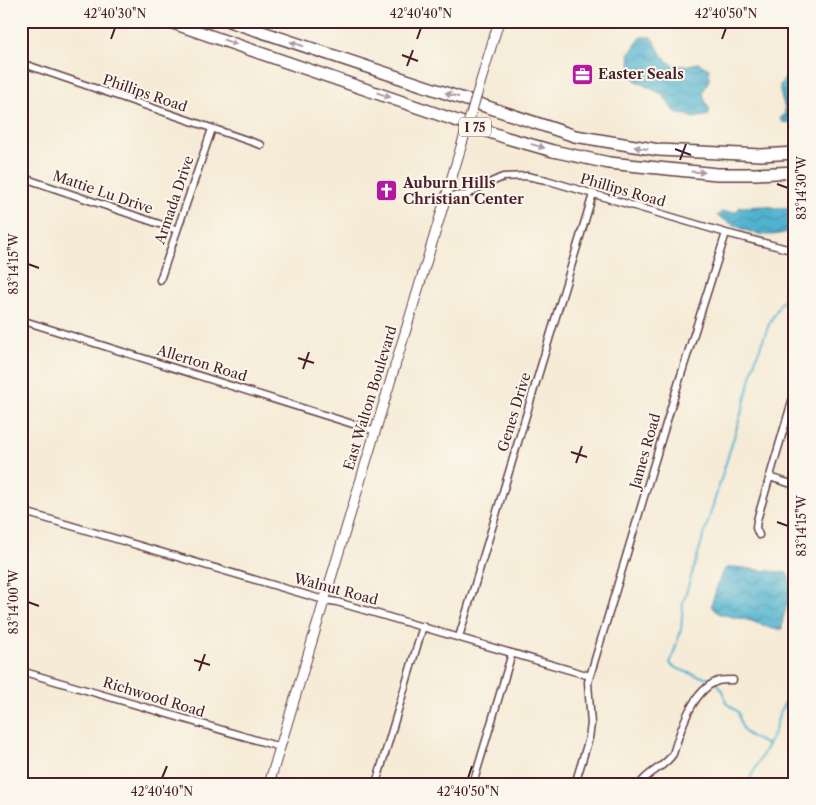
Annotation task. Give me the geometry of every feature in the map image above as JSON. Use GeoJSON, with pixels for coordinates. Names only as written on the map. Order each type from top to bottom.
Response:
{"type":"FeatureCollection","features":[{"type":"Feature","properties":{"kind":"highway","name":"I 75"},"geometry":{"type":"LineString","coordinates":[[167,21],[507,138],[553,151],[609,163],[671,170],[756,174],[795,172]]}},
{"type":"Feature","properties":{"kind":"highway","name":"I 75"},"geometry":{"type":"LineString","coordinates":[[229,21],[575,136],[659,150],[760,155],[795,153]]}},
{"type":"Feature","properties":{"kind":"main road","name":"East Walton Boulevard"},"geometry":{"type":"LineString","coordinates":[[269,784],[499,21]]}},
{"type":"Feature","properties":{"kind":"street","name":"Phillips Road"},"geometry":{"type":"LineString","coordinates":[[21,63],[261,145]]}},
{"type":"Feature","properties":{"kind":"street","name":"Armada Drive"},"geometry":{"type":"LineString","coordinates":[[160,280],[212,129]]}},
{"type":"Feature","properties":{"kind":"street","name":"Phillips Road"},"geometry":{"type":"LineString","coordinates":[[446,196],[467,195],[482,186],[503,178],[527,176],[795,251]]}},
{"type":"Feature","properties":{"kind":"street","name":"Mattie Lu Drive"},"geometry":{"type":"LineString","coordinates":[[21,177],[177,230]]}},
{"type":"Feature","properties":{"kind":"street","name":"Genes Drive"},"geometry":{"type":"LineString","coordinates":[[459,637],[592,194]]}},
{"type":"Feature","properties":{"kind":"street","name":"James Road"},"geometry":{"type":"LineString","coordinates":[[590,676],[675,394],[726,233]]}},
{"type":"Feature","properties":{"kind":"street","name":"Allerton Road"},"geometry":{"type":"LineString","coordinates":[[21,320],[375,430]]}},
{"type":"Feature","properties":{"kind":"street"},"geometry":{"type":"LineString","coordinates":[[760,535],[756,528],[757,520],[795,391]]}},
{"type":"Feature","properties":{"kind":"street"},"geometry":{"type":"LineString","coordinates":[[769,477],[795,485]]}},
{"type":"Feature","properties":{"kind":"street","name":"Walnut Road"},"geometry":{"type":"LineString","coordinates":[[21,511],[324,600],[423,626],[590,676]]}},
{"type":"Feature","properties":{"kind":"street"},"geometry":{"type":"LineString","coordinates":[[376,784],[423,626]]}},
{"type":"Feature","properties":{"kind":"street"},"geometry":{"type":"LineString","coordinates":[[473,784],[512,653]]}},
{"type":"Feature","properties":{"kind":"street","name":"Richwood Road"},"geometry":{"type":"LineString","coordinates":[[21,671],[280,747]]}},
{"type":"Feature","properties":{"kind":"street"},"geometry":{"type":"LineString","coordinates":[[575,784],[590,732],[588,682],[590,676]]}},
{"type":"Feature","properties":{"kind":"street"},"geometry":{"type":"LineString","coordinates":[[640,784],[650,773],[662,767],[674,754],[683,721],[694,702],[709,686],[717,682],[733,680]]}},
{"type":"Feature","properties":{"kind":"water"},"geometry":{"type":"Polygon","coordinates":[[[641,37],[651,37],[669,63],[683,65],[698,63],[709,69],[709,80],[703,92],[709,108],[709,115],[694,118],[679,114],[672,109],[662,94],[636,81],[632,76],[629,54],[641,37]]]}},
{"type":"Feature","properties":{"kind":"water"},"geometry":{"type":"Polygon","coordinates":[[[795,73],[795,123],[782,122],[780,119],[785,113],[780,86],[787,77],[795,73]]]}},
{"type":"Feature","properties":{"kind":"water"},"geometry":{"type":"Polygon","coordinates":[[[765,206],[778,208],[795,207],[795,229],[774,235],[764,235],[745,230],[717,216],[721,212],[736,212],[740,207],[765,206]]]}},
{"type":"Feature","properties":{"kind":"water"},"geometry":{"type":"Polygon","coordinates":[[[735,567],[787,573],[790,579],[790,593],[782,629],[772,629],[751,621],[720,614],[714,610],[711,605],[722,572],[727,568],[735,567]]]}},
{"type":"Feature","properties":{"kind":"waterway"},"geometry":{"type":"LineString","coordinates":[[716,680],[691,674],[670,664],[681,630],[683,603],[745,401],[756,358],[770,322],[780,304],[784,300],[795,300]]}},
{"type":"Feature","properties":{"kind":"waterway"},"geometry":{"type":"LineString","coordinates":[[747,784],[774,733],[779,715],[795,681]]}},
{"type":"Feature","properties":{"kind":"waterway"},"geometry":{"type":"LineString","coordinates":[[718,684],[724,693],[726,703],[738,712],[745,732],[768,745]]}},
{"type":"Feature","properties":{"kind":"place","name":"Easter Seals"},"geometry":{"type":"Point","coordinates":[582,74]}},
{"type":"Feature","properties":{"kind":"place","name":"Auburn Hills Christian Center"},"geometry":{"type":"Point","coordinates":[387,191]}}]}
